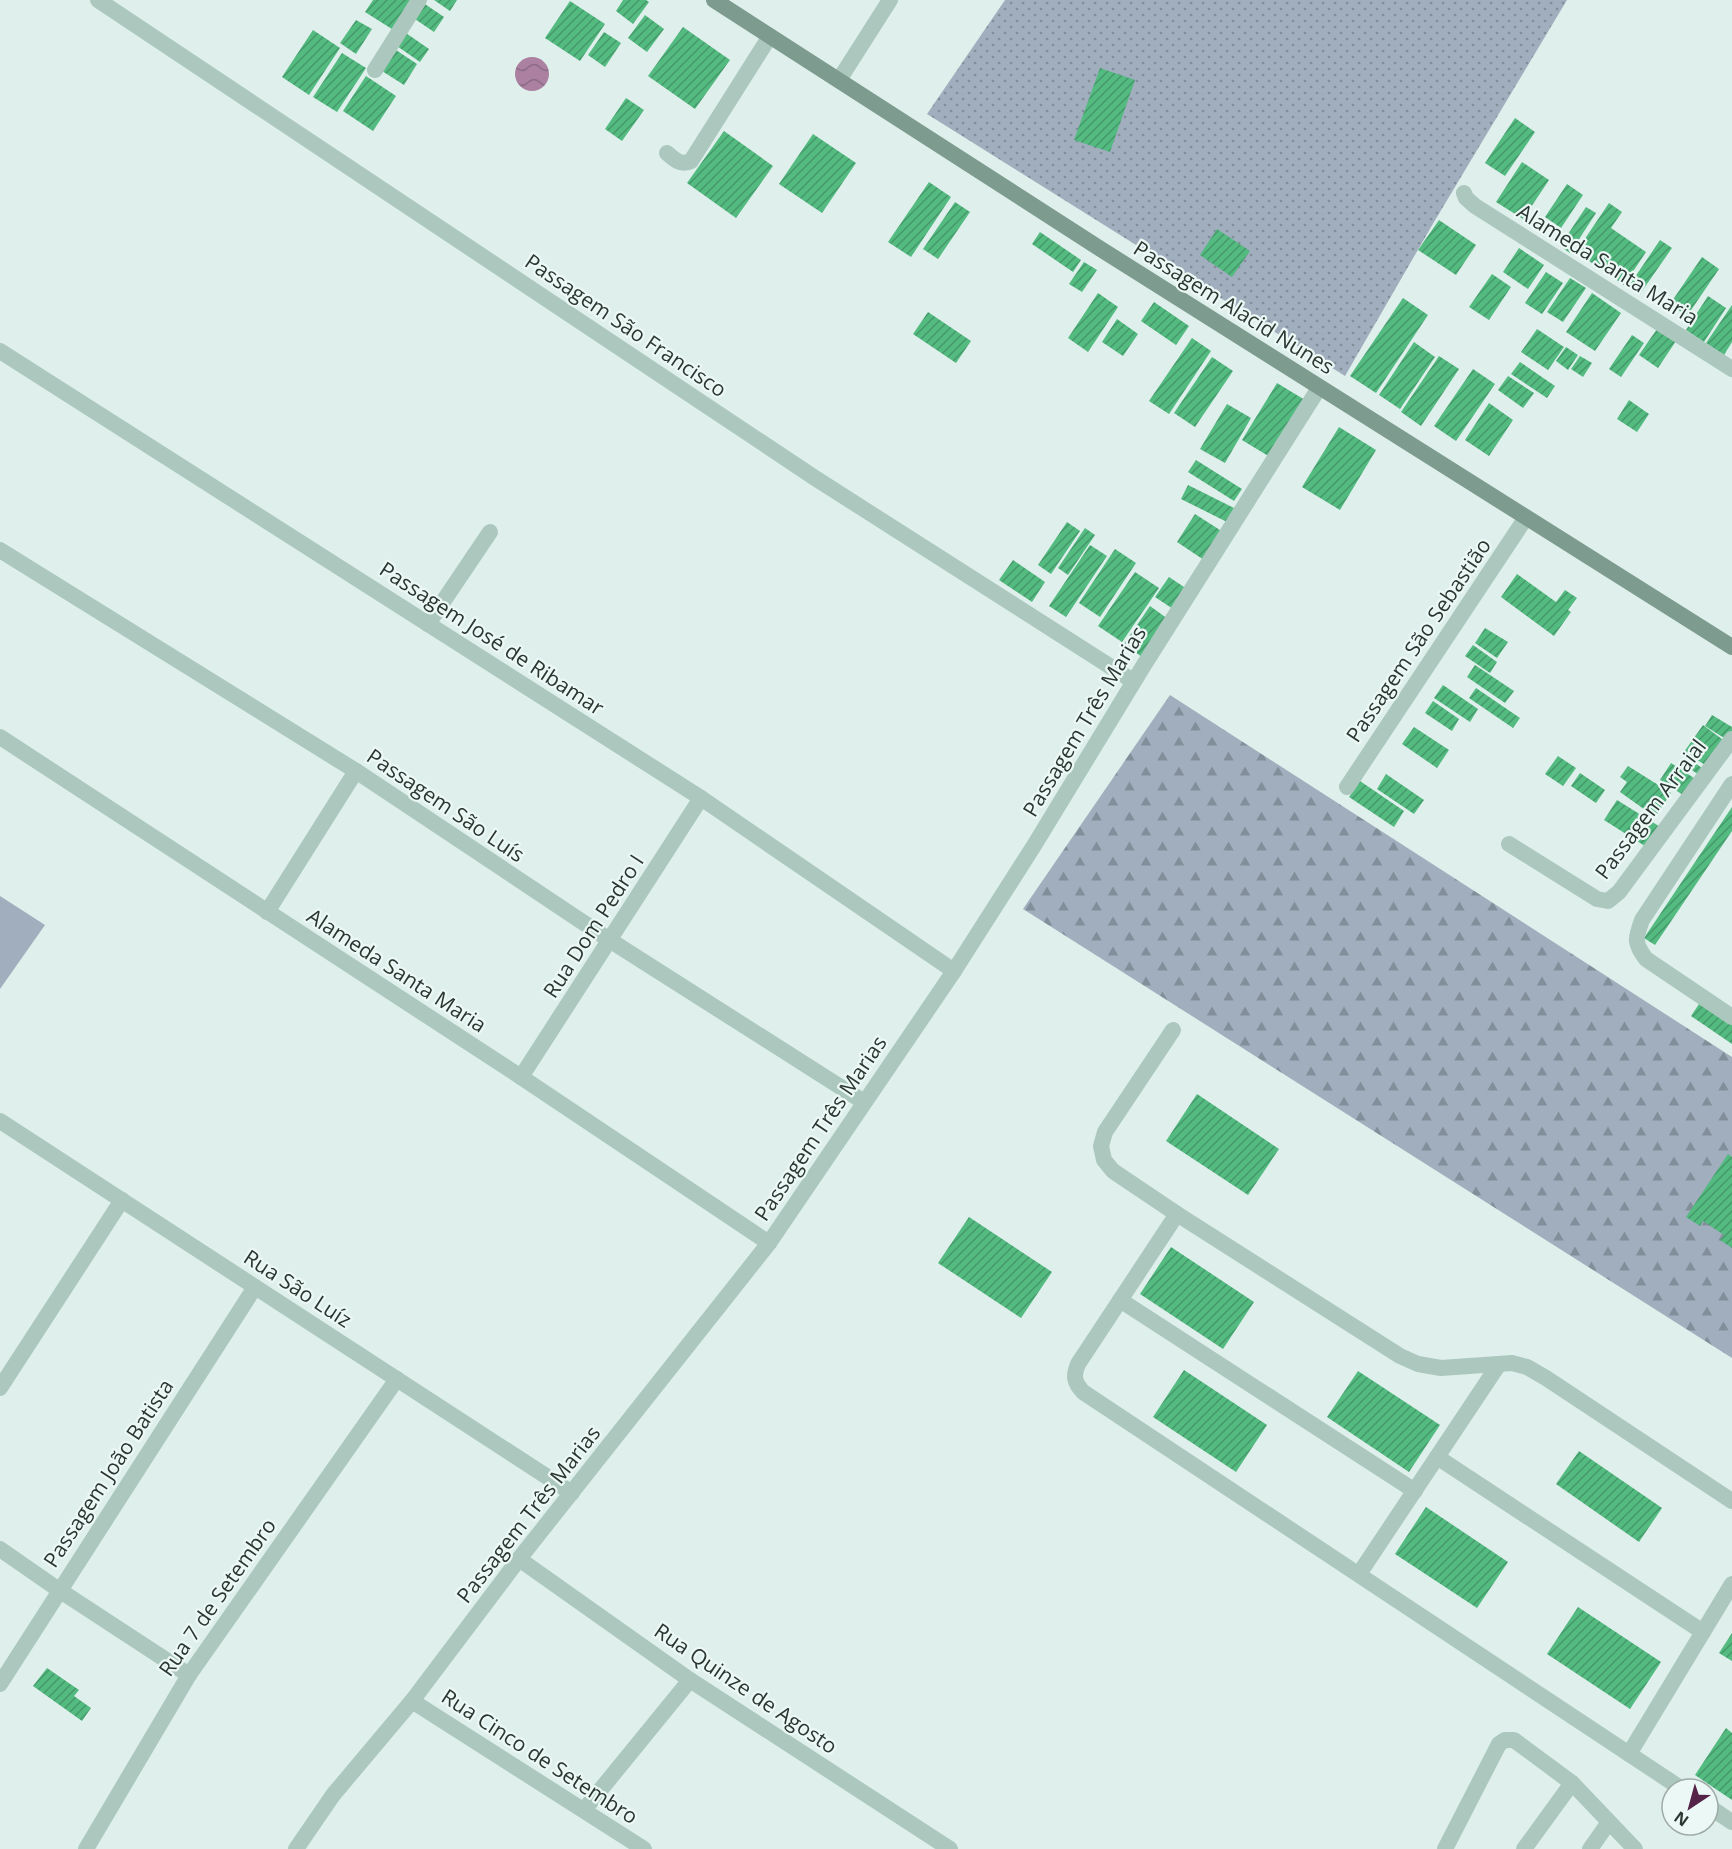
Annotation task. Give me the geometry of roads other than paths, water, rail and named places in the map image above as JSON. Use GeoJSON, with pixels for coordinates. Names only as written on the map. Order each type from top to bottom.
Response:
{"type":"FeatureCollection","features":[{"type":"Feature","properties":{"kind":"main road","name":"Passagem Alacid Nunes"},"geometry":{"type":"LineString","coordinates":[[714,0],[1319,388],[1732,647]]}},
{"type":"Feature","properties":{"kind":"street","name":"Passagem São Francisco"},"geometry":{"type":"LineString","coordinates":[[98,0],[815,478],[1133,681]]}},
{"type":"Feature","properties":{"kind":"street"},"geometry":{"type":"LineString","coordinates":[[375,70],[419,0]]}},
{"type":"Feature","properties":{"kind":"street"},"geometry":{"type":"LineString","coordinates":[[838,80],[890,0]]}},
{"type":"Feature","properties":{"kind":"street"},"geometry":{"type":"LineString","coordinates":[[667,153],[680,163],[686,164],[691,161],[770,36]]}},
{"type":"Feature","properties":{"kind":"street","name":"Alameda Santa Maria"},"geometry":{"type":"LineString","coordinates":[[1464,193],[1475,206],[1732,369]]}},
{"type":"Feature","properties":{"kind":"street","name":"Passagem José de Ribamar"},"geometry":{"type":"LineString","coordinates":[[0,351],[701,798],[954,970]]}},
{"type":"Feature","properties":{"kind":"street","name":"Passagem Três Marias"},"geometry":{"type":"LineString","coordinates":[[296,1849],[333,1795],[412,1701],[519,1559],[769,1242],[954,970],[1035,844],[1133,681],[1319,388]]}},
{"type":"Feature","properties":{"kind":"street","name":"Passagem São Sebastião"},"geometry":{"type":"LineString","coordinates":[[1347,787],[1526,519]]}},
{"type":"Feature","properties":{"kind":"street"},"geometry":{"type":"LineString","coordinates":[[428,624],[490,532]]}},
{"type":"Feature","properties":{"kind":"street","name":"Passagem São Luís"},"geometry":{"type":"LineString","coordinates":[[0,550],[356,771],[611,941],[864,1102]]}},
{"type":"Feature","properties":{"kind":"street","name":"Alameda Santa Maria"},"geometry":{"type":"LineString","coordinates":[[0,736],[769,1242]]}},
{"type":"Feature","properties":{"kind":"street","name":"Passagem Arraial"},"geometry":{"type":"LineString","coordinates":[[1509,844],[1596,899],[1608,901],[1619,892],[1732,739]]}},
{"type":"Feature","properties":{"kind":"street"},"geometry":{"type":"LineString","coordinates":[[267,912],[356,771]]}},
{"type":"Feature","properties":{"kind":"street"},"geometry":{"type":"LineString","coordinates":[[1732,784],[1642,920],[1636,935],[1637,947],[1646,959],[1732,1017]]}},
{"type":"Feature","properties":{"kind":"street","name":"Rua Dom Pedro I"},"geometry":{"type":"LineString","coordinates":[[521,1077],[611,941],[701,798]]}},
{"type":"Feature","properties":{"kind":"street"},"geometry":{"type":"LineString","coordinates":[[1173,1030],[1105,1132],[1101,1146],[1104,1160],[1113,1171],[1400,1356],[1418,1364],[1441,1368],[1512,1363],[1527,1367],[1732,1501]]}},
{"type":"Feature","properties":{"kind":"street","name":"Rua São Luíz"},"geometry":{"type":"LineString","coordinates":[[0,1120],[572,1493]]}},
{"type":"Feature","properties":{"kind":"street"},"geometry":{"type":"LineString","coordinates":[[0,1388],[122,1200]]}},
{"type":"Feature","properties":{"kind":"street"},"geometry":{"type":"LineString","coordinates":[[1177,1214],[1078,1364],[1074,1374],[1076,1384],[1083,1392],[1664,1777]]}},
{"type":"Feature","properties":{"kind":"street","name":"Passagem João Batista"},"geometry":{"type":"LineString","coordinates":[[0,1684],[255,1287]]}},
{"type":"Feature","properties":{"kind":"street"},"geometry":{"type":"LineString","coordinates":[[1120,1300],[1415,1491]]}},
{"type":"Feature","properties":{"kind":"street"},"geometry":{"type":"LineString","coordinates":[[1359,1574],[1499,1364]]}},
{"type":"Feature","properties":{"kind":"street","name":"Rua 7 de Setembro"},"geometry":{"type":"LineString","coordinates":[[86,1849],[189,1675],[397,1379]]}},
{"type":"Feature","properties":{"kind":"street"},"geometry":{"type":"LineString","coordinates":[[1437,1457],[1703,1632]]}},
{"type":"Feature","properties":{"kind":"street"},"geometry":{"type":"LineString","coordinates":[[0,1549],[189,1675]]}},
{"type":"Feature","properties":{"kind":"street","name":"Rua Quinze de Agosto"},"geometry":{"type":"LineString","coordinates":[[519,1559],[690,1680],[950,1849]]}},
{"type":"Feature","properties":{"kind":"street"},"geometry":{"type":"LineString","coordinates":[[1629,1754],[1732,1584]]}},
{"type":"Feature","properties":{"kind":"street"},"geometry":{"type":"LineString","coordinates":[[584,1810],[690,1680]]}},
{"type":"Feature","properties":{"kind":"street","name":"Rua Cinco de Setembro"},"geometry":{"type":"LineString","coordinates":[[412,1701],[644,1849]]}},
{"type":"Feature","properties":{"kind":"street"},"geometry":{"type":"LineString","coordinates":[[1445,1849],[1499,1744],[1505,1740],[1514,1740],[1572,1783],[1635,1849]]}},
{"type":"Feature","properties":{"kind":"street"},"geometry":{"type":"LineString","coordinates":[[1524,1849],[1572,1783]]}},
{"type":"Feature","properties":{"kind":"street"},"geometry":{"type":"LineString","coordinates":[[1590,1849],[1609,1822]]}},
{"type":"Feature","properties":{"kind":"water"},"geometry":{"type":"Polygon","coordinates":[[[532,57],[544,62],[549,74],[544,86],[532,91],[520,86],[515,74],[520,62],[532,57]]]}}]}
